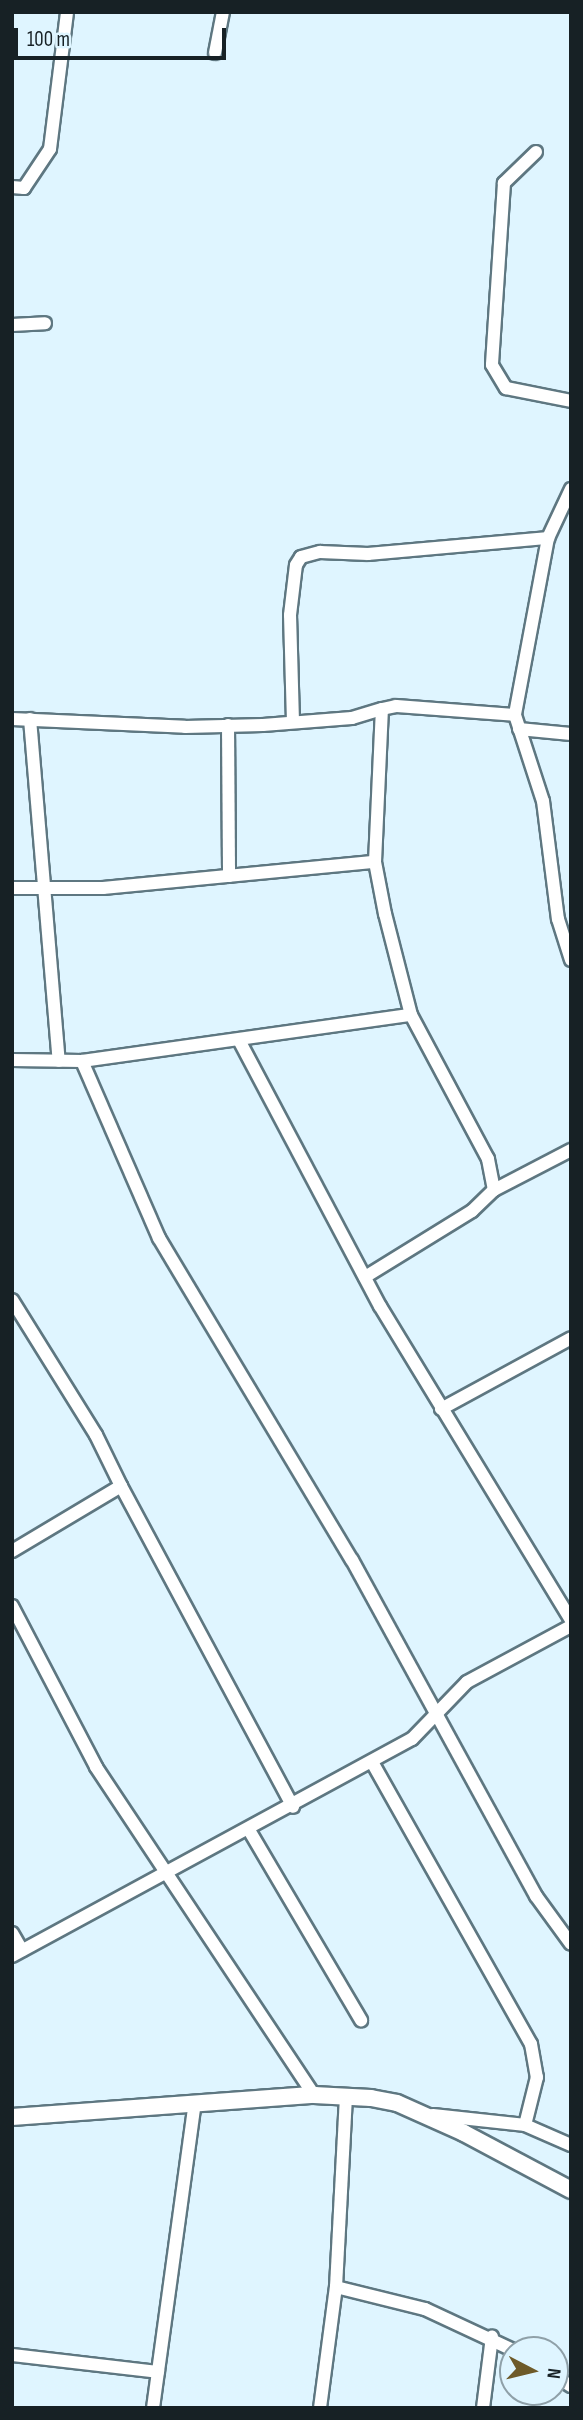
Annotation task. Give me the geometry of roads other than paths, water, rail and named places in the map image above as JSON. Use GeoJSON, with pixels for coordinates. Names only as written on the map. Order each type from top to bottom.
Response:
{"type":"FeatureCollection","features":[{"type":"Feature","properties":{"kind":"street"},"geometry":{"type":"LineString","coordinates":[[12,187],[24,188],[50,149],[67,12]]}},
{"type":"Feature","properties":{"kind":"street"},"geometry":{"type":"LineString","coordinates":[[215,53],[223,12]]}},
{"type":"Feature","properties":{"kind":"street"},"geometry":{"type":"LineString","coordinates":[[536,152],[504,183],[492,365],[506,388],[571,401]]}},
{"type":"Feature","properties":{"kind":"street"},"geometry":{"type":"LineString","coordinates":[[12,325],[45,323]]}},
{"type":"Feature","properties":{"kind":"street"},"geometry":{"type":"LineString","coordinates":[[571,489],[548,538],[515,715],[543,801],[558,919],[571,960]]}},
{"type":"Feature","properties":{"kind":"street"},"geometry":{"type":"LineString","coordinates":[[293,722],[289,615],[296,565],[301,557],[320,552],[368,554],[548,538]]}},
{"type":"Feature","properties":{"kind":"street"},"geometry":{"type":"LineString","coordinates":[[12,719],[228,725],[352,718],[396,706],[515,715]]}},
{"type":"Feature","properties":{"kind":"street"},"geometry":{"type":"LineString","coordinates":[[382,709],[376,862],[411,1016],[488,1159],[494,1190]]}},
{"type":"Feature","properties":{"kind":"street"},"geometry":{"type":"LineString","coordinates":[[30,719],[59,1061]]}},
{"type":"Feature","properties":{"kind":"street"},"geometry":{"type":"LineString","coordinates":[[228,725],[229,876]]}},
{"type":"Feature","properties":{"kind":"street"},"geometry":{"type":"LineString","coordinates":[[519,729],[571,734]]}},
{"type":"Feature","properties":{"kind":"street"},"geometry":{"type":"LineString","coordinates":[[12,888],[46,890],[376,862]]}},
{"type":"Feature","properties":{"kind":"street"},"geometry":{"type":"LineString","coordinates":[[12,1060],[82,1060],[411,1016]]}},
{"type":"Feature","properties":{"kind":"street"},"geometry":{"type":"LineString","coordinates":[[239,1040],[365,1277],[441,1409],[571,1620]]}},
{"type":"Feature","properties":{"kind":"street"},"geometry":{"type":"LineString","coordinates":[[82,1060],[159,1238],[352,1560],[435,1716],[536,1896],[571,1944]]}},
{"type":"Feature","properties":{"kind":"street"},"geometry":{"type":"LineString","coordinates":[[365,1277],[472,1211],[494,1190],[524,1170],[571,1150]]}},
{"type":"Feature","properties":{"kind":"street"},"geometry":{"type":"LineString","coordinates":[[12,1300],[96,1435],[293,1807]]}},
{"type":"Feature","properties":{"kind":"street"},"geometry":{"type":"LineString","coordinates":[[441,1409],[571,1338]]}},
{"type":"Feature","properties":{"kind":"street"},"geometry":{"type":"LineString","coordinates":[[12,1551],[121,1486]]}},
{"type":"Feature","properties":{"kind":"street"},"geometry":{"type":"LineString","coordinates":[[12,1606],[96,1767],[314,2095]]}},
{"type":"Feature","properties":{"kind":"street"},"geometry":{"type":"LineString","coordinates":[[12,1933],[17,1953],[293,1807],[412,1739],[467,1682],[571,1626]]}},
{"type":"Feature","properties":{"kind":"street"},"geometry":{"type":"LineString","coordinates":[[372,1762],[531,2044],[537,2077],[525,2125]]}},
{"type":"Feature","properties":{"kind":"street"},"geometry":{"type":"LineString","coordinates":[[249,1830],[361,2020]]}},
{"type":"Feature","properties":{"kind":"street"},"geometry":{"type":"LineString","coordinates":[[12,2117],[314,2095],[397,2103],[524,2162],[571,2190]]}},
{"type":"Feature","properties":{"kind":"street"},"geometry":{"type":"LineString","coordinates":[[320,2408],[336,2287],[346,2097]]}},
{"type":"Feature","properties":{"kind":"street"},"geometry":{"type":"LineString","coordinates":[[153,2408],[195,2103]]}},
{"type":"Feature","properties":{"kind":"street"},"geometry":{"type":"LineString","coordinates":[[419,2113],[525,2125],[571,2145]]}},
{"type":"Feature","properties":{"kind":"street"},"geometry":{"type":"LineString","coordinates":[[336,2287],[425,2309],[499,2341]]}},
{"type":"Feature","properties":{"kind":"street"},"geometry":{"type":"LineString","coordinates":[[484,2408],[492,2337]]}},
{"type":"Feature","properties":{"kind":"street"},"geometry":{"type":"LineString","coordinates":[[12,2355],[158,2372]]}}]}
